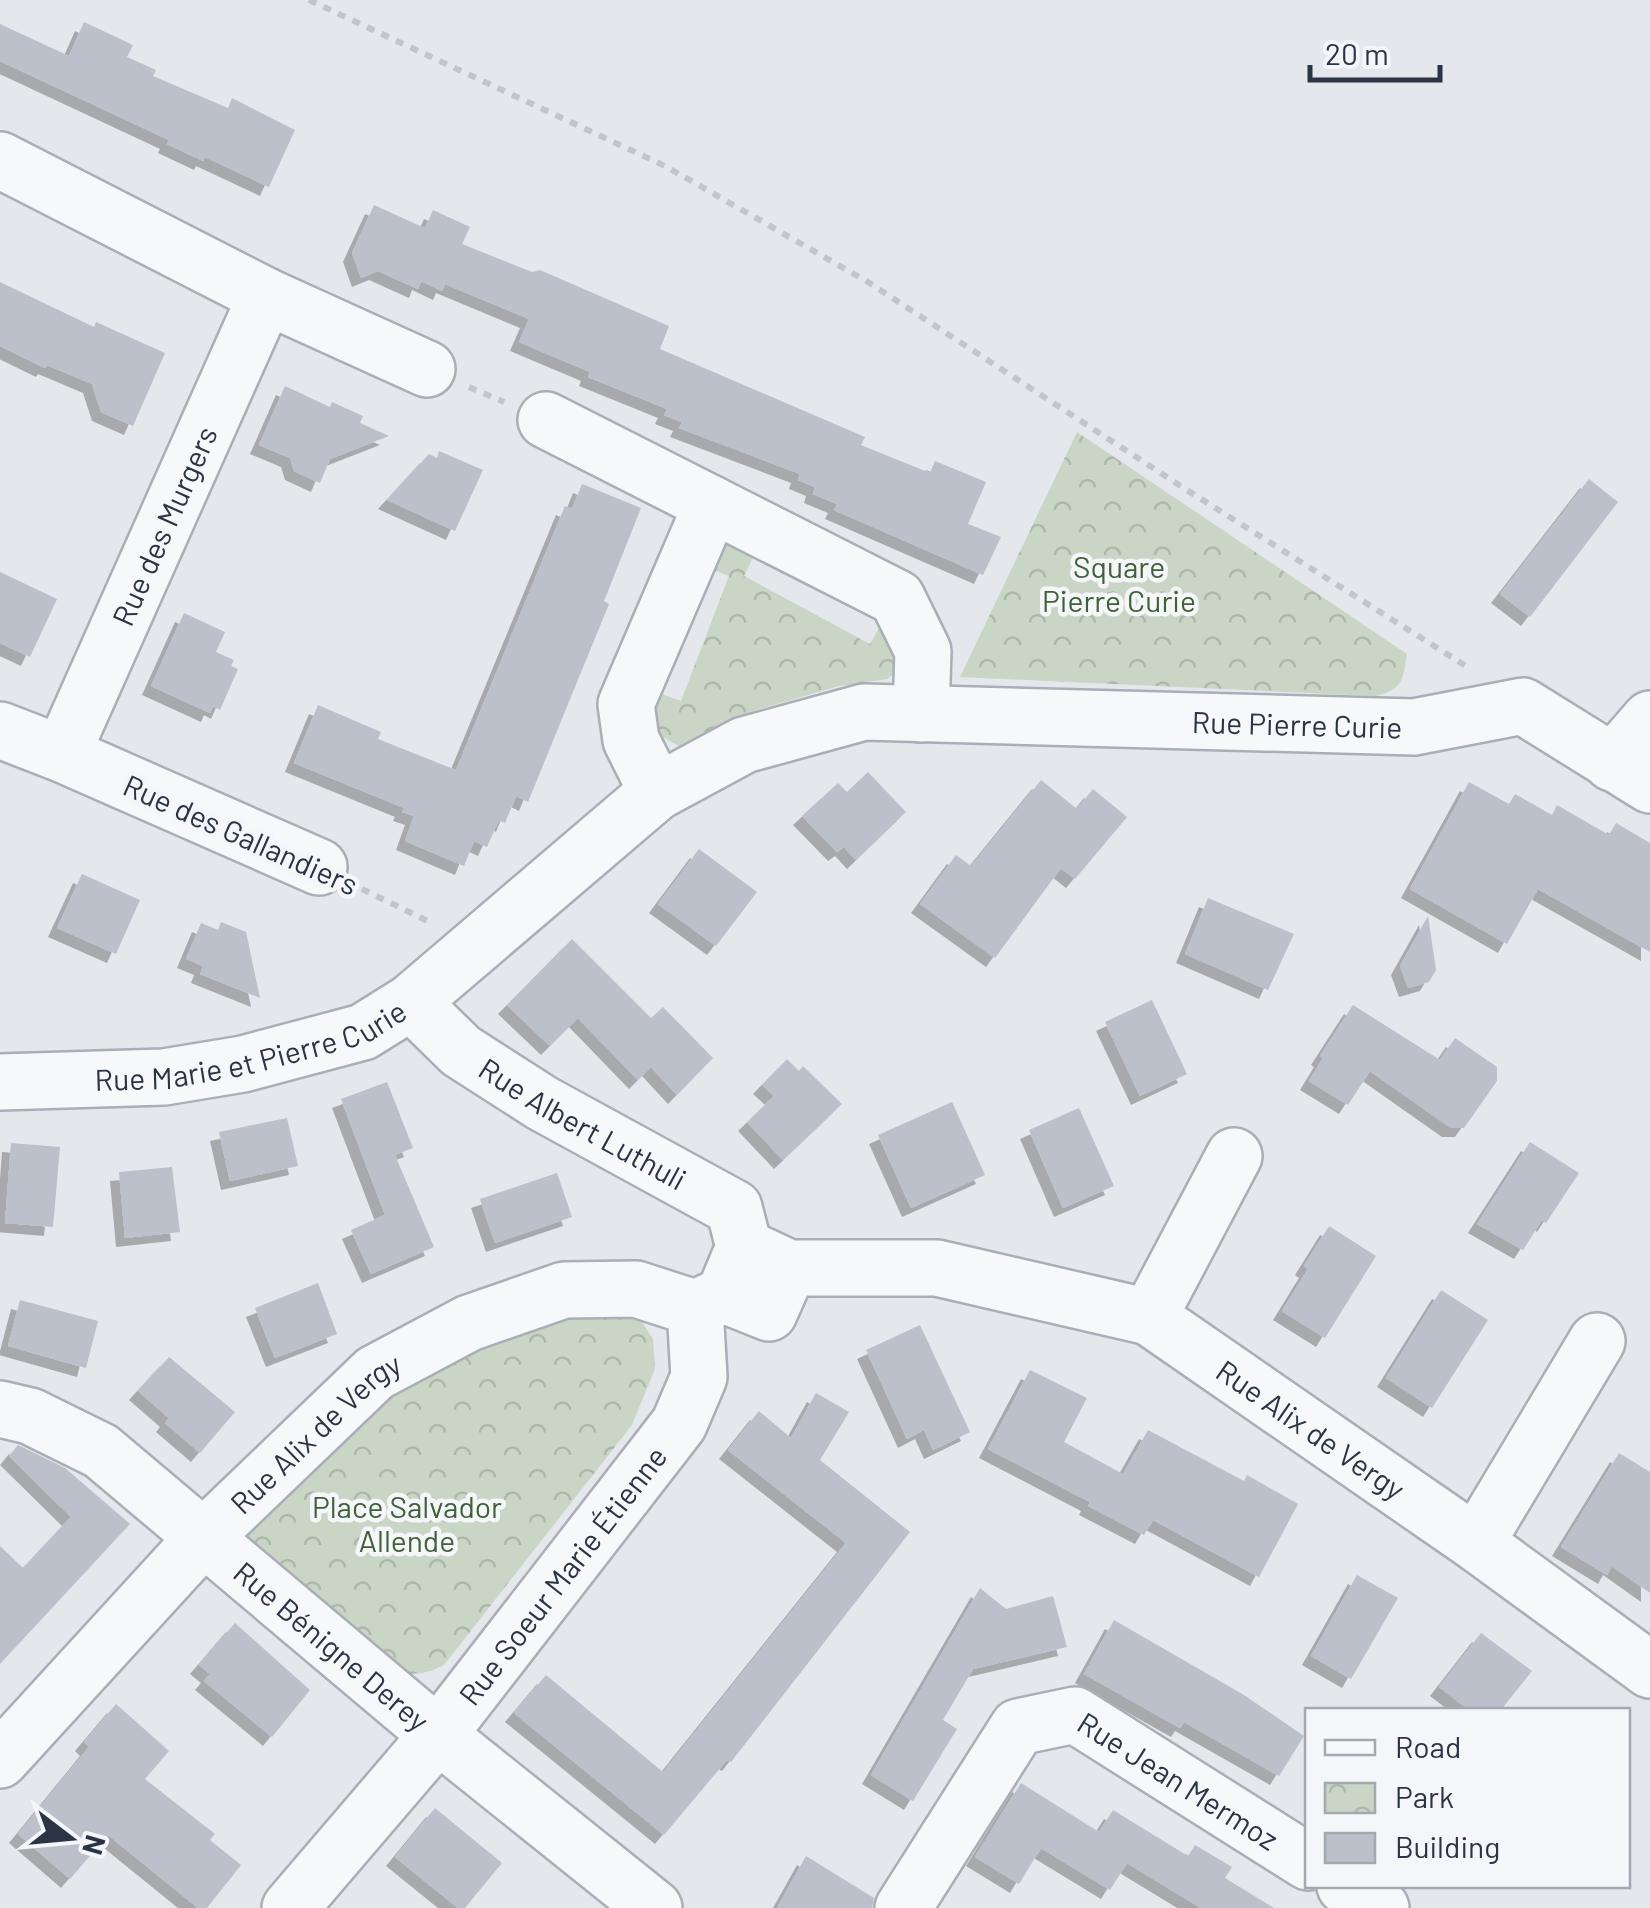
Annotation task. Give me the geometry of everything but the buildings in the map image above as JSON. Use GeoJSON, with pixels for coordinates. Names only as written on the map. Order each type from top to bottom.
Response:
{"type":"FeatureCollection","features":[{"type":"Feature","properties":{"kind":"street"},"geometry":{"type":"LineString","coordinates":[[0,160],[266,296],[427,369]]}},
{"type":"Feature","properties":{"kind":"street","name":"Rue des Murgers"},"geometry":{"type":"LineString","coordinates":[[62,754],[266,296]]}},
{"type":"Feature","properties":{"kind":"street"},"geometry":{"type":"LineString","coordinates":[[546,420],[897,598],[923,651],[921,714]]}},
{"type":"Feature","properties":{"kind":"street"},"geometry":{"type":"LineString","coordinates":[[657,792],[631,740],[626,704],[712,504]]}},
{"type":"Feature","properties":{"kind":"street","name":"Rue Pierre Curie"},"geometry":{"type":"LineString","coordinates":[[478,946],[657,792],[744,744],[864,712],[1414,727],[1524,706]]}},
{"type":"Feature","properties":{"kind":"street"},"geometry":{"type":"LineString","coordinates":[[1524,706],[1631,774],[1650,719]]}},
{"type":"Feature","properties":{"kind":"street","name":"Rue des Gallandiers"},"geometry":{"type":"LineString","coordinates":[[0,730],[318,867]]}},
{"type":"Feature","properties":{"kind":"street","name":"Rue Marie et Pierre Curie"},"geometry":{"type":"LineString","coordinates":[[0,1082],[164,1077],[244,1064],[363,1032],[410,1002],[478,946]]}},
{"type":"Feature","properties":{"kind":"street","name":"Rue Albert Luthuli"},"geometry":{"type":"LineString","coordinates":[[410,1002],[461,1051],[734,1208],[738,1280]]}},
{"type":"Feature","properties":{"kind":"street"},"geometry":{"type":"LineString","coordinates":[[1149,1317],[1234,1156]]}},
{"type":"Feature","properties":{"kind":"street","name":"Rue Alix de Vergy"},"geometry":{"type":"LineString","coordinates":[[0,1760],[205,1536],[375,1374],[469,1323],[564,1290],[636,1289],[937,1268],[1149,1317],[1476,1543],[1650,1670]]}},
{"type":"Feature","properties":{"kind":"street","name":"Rue Soeur Marie Étienne"},"geometry":{"type":"LineString","coordinates":[[290,1908],[438,1735],[679,1424],[738,1280]]}},
{"type":"Feature","properties":{"kind":"street"},"geometry":{"type":"LineString","coordinates":[[1476,1543],[1597,1341]]}},
{"type":"Feature","properties":{"kind":"street","name":"Rue Bénigne Derey"},"geometry":{"type":"LineString","coordinates":[[0,1409],[30,1416],[101,1452],[438,1735],[654,1908]]}},
{"type":"Feature","properties":{"kind":"street","name":"Rue Jean Mermoz"},"geometry":{"type":"LineString","coordinates":[[903,1908],[1018,1727],[1075,1716],[1305,1860]]}},
{"type":"Feature","properties":{"kind":"street"},"geometry":{"type":"LineString","coordinates":[[1348,1888],[1381,1908]]}},
{"type":"Feature","properties":{"kind":"path"},"geometry":{"type":"LineString","coordinates":[[309,0],[665,166],[868,282],[1179,485],[1488,679],[1524,706]]}},
{"type":"Feature","properties":{"kind":"path"},"geometry":{"type":"LineString","coordinates":[[427,369],[546,420]]}},
{"type":"Feature","properties":{"kind":"path","name":"Rue des Gallandiers"},"geometry":{"type":"LineString","coordinates":[[318,867],[478,946]]}},
{"type":"Feature","properties":{"kind":"green space","name":"Square Pierre Curie"},"geometry":{"type":"Polygon","coordinates":[[[1077,432],[1407,654],[1397,686],[1376,696],[960,677],[1077,432]]]}},
{"type":"Feature","properties":{"kind":"green space"},"geometry":{"type":"Polygon","coordinates":[[[721,539],[759,545],[744,576],[870,644],[887,613],[905,666],[887,679],[839,686],[730,718],[680,747],[653,731],[650,690],[681,701],[729,576],[698,564],[721,539]]]}},
{"type":"Feature","properties":{"kind":"green space","name":"Place Salvador Allende"},"geometry":{"type":"Polygon","coordinates":[[[582,1297],[640,1319],[653,1339],[655,1369],[632,1425],[444,1665],[421,1673],[398,1672],[254,1548],[246,1532],[255,1502],[464,1338],[582,1297]]]}}]}
